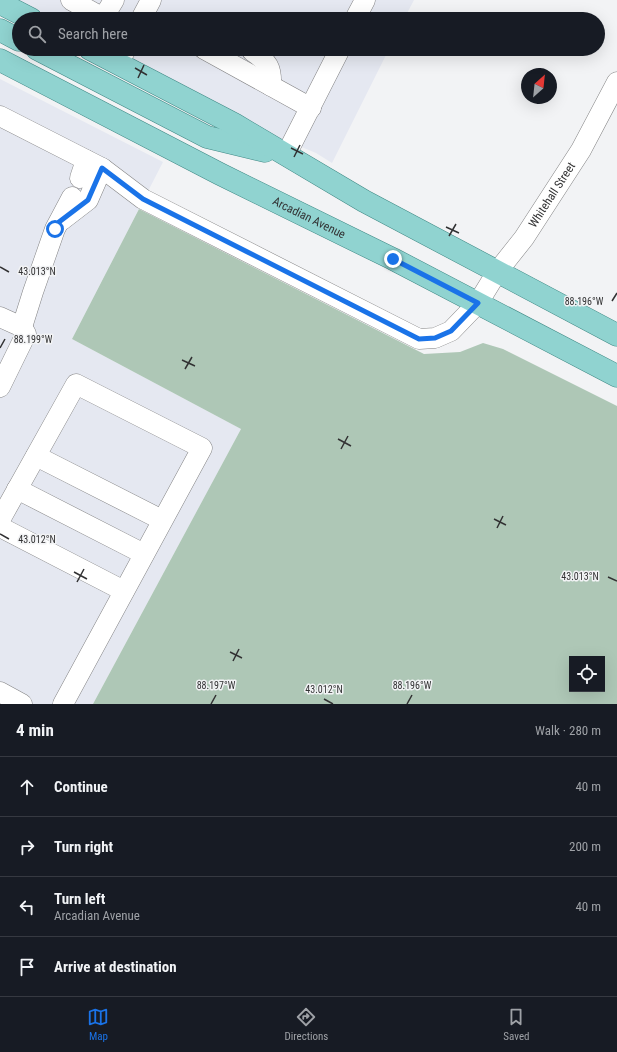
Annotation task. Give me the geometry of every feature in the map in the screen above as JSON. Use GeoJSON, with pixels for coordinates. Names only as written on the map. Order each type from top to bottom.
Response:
{"type":"FeatureCollection","features":[{"type":"Feature","properties":{"kind":"main road"},"geometry":{"type":"LineString","coordinates":[[7,0],[21,12]]}},
{"type":"Feature","properties":{"kind":"main road"},"geometry":{"type":"LineString","coordinates":[[0,3],[17,12]]}},
{"type":"Feature","properties":{"kind":"main road"},"geometry":{"type":"LineString","coordinates":[[0,30],[12,36]]}},
{"type":"Feature","properties":{"kind":"main road"},"geometry":{"type":"LineString","coordinates":[[51,56],[207,137],[286,155]]}},
{"type":"Feature","properties":{"kind":"main road"},"geometry":{"type":"LineString","coordinates":[[122,56],[364,201],[617,335]]}},
{"type":"Feature","properties":{"kind":"main road","name":"Arcadian Avenue"},"geometry":{"type":"LineString","coordinates":[[0,60],[220,174],[393,259],[617,376]]}},
{"type":"Feature","properties":{"kind":"street"},"geometry":{"type":"LineString","coordinates":[[71,0],[92,12]]}},
{"type":"Feature","properties":{"kind":"street"},"geometry":{"type":"LineString","coordinates":[[107,12],[114,0]]}},
{"type":"Feature","properties":{"kind":"street"},"geometry":{"type":"LineString","coordinates":[[145,12],[152,0]]}},
{"type":"Feature","properties":{"kind":"street"},"geometry":{"type":"LineString","coordinates":[[152,0],[153,12]]}},
{"type":"Feature","properties":{"kind":"street"},"geometry":{"type":"LineString","coordinates":[[359,12],[365,0]]}},
{"type":"Feature","properties":{"kind":"street"},"geometry":{"type":"LineString","coordinates":[[217,56],[311,108]]}},
{"type":"Feature","properties":{"kind":"street"},"geometry":{"type":"LineString","coordinates":[[259,56],[270,66],[276,89]]}},
{"type":"Feature","properties":{"kind":"street"},"geometry":{"type":"LineString","coordinates":[[286,155],[337,56]]}},
{"type":"Feature","properties":{"kind":"street","name":"Whitehall Street"},"geometry":{"type":"LineString","coordinates":[[2,123],[143,199],[419,339],[435,338],[451,331],[478,303],[497,272],[524,238],[581,150],[617,82]]}},
{"type":"Feature","properties":{"kind":"street"},"geometry":{"type":"LineString","coordinates":[[59,222],[88,200],[89,169]]}},
{"type":"Feature","properties":{"kind":"street"},"geometry":{"type":"LineString","coordinates":[[22,328],[32,292],[59,222],[72,197]]}},
{"type":"Feature","properties":{"kind":"street"},"geometry":{"type":"LineString","coordinates":[[0,318],[22,328],[26,334],[0,386]]}},
{"type":"Feature","properties":{"kind":"street"},"geometry":{"type":"LineString","coordinates":[[0,520],[76,384],[202,448],[63,704]]}},
{"type":"Feature","properties":{"kind":"street"},"geometry":{"type":"LineString","coordinates":[[36,456],[162,520]]}},
{"type":"Feature","properties":{"kind":"street"},"geometry":{"type":"LineString","coordinates":[[17,489],[144,554]]}},
{"type":"Feature","properties":{"kind":"street"},"geometry":{"type":"LineString","coordinates":[[0,527],[124,591]]}},
{"type":"Feature","properties":{"kind":"street"},"geometry":{"type":"LineString","coordinates":[[0,692],[22,704]]}},
{"type":"Feature","properties":{"kind":"shaded area"},"geometry":{"type":"Polygon","coordinates":[[[19,0],[414,0],[408,12],[39,12],[19,0]]]}},
{"type":"Feature","properties":{"kind":"shaded area"},"geometry":{"type":"Polygon","coordinates":[[[123,56],[386,56],[332,163],[316,153],[263,131],[123,56]]]}},
{"type":"Feature","properties":{"kind":"shaded area"},"geometry":{"type":"Polygon","coordinates":[[[0,79],[163,162],[72,339],[241,429],[93,704],[0,704],[0,79]]]}},
{"type":"Feature","properties":{"kind":"green space"},"geometry":{"type":"Polygon","coordinates":[[[139,209],[424,354],[460,352],[483,343],[503,349],[617,406],[617,704],[93,704],[241,429],[72,339],[139,209]]]}},
{"type":"Feature","properties":{"kind":"route"},"geometry":{"type":"LineString","coordinates":[[55,229],[59,222],[88,200],[102,168],[143,199],[419,339],[435,338],[451,331],[478,303],[393,259]]}}]}
